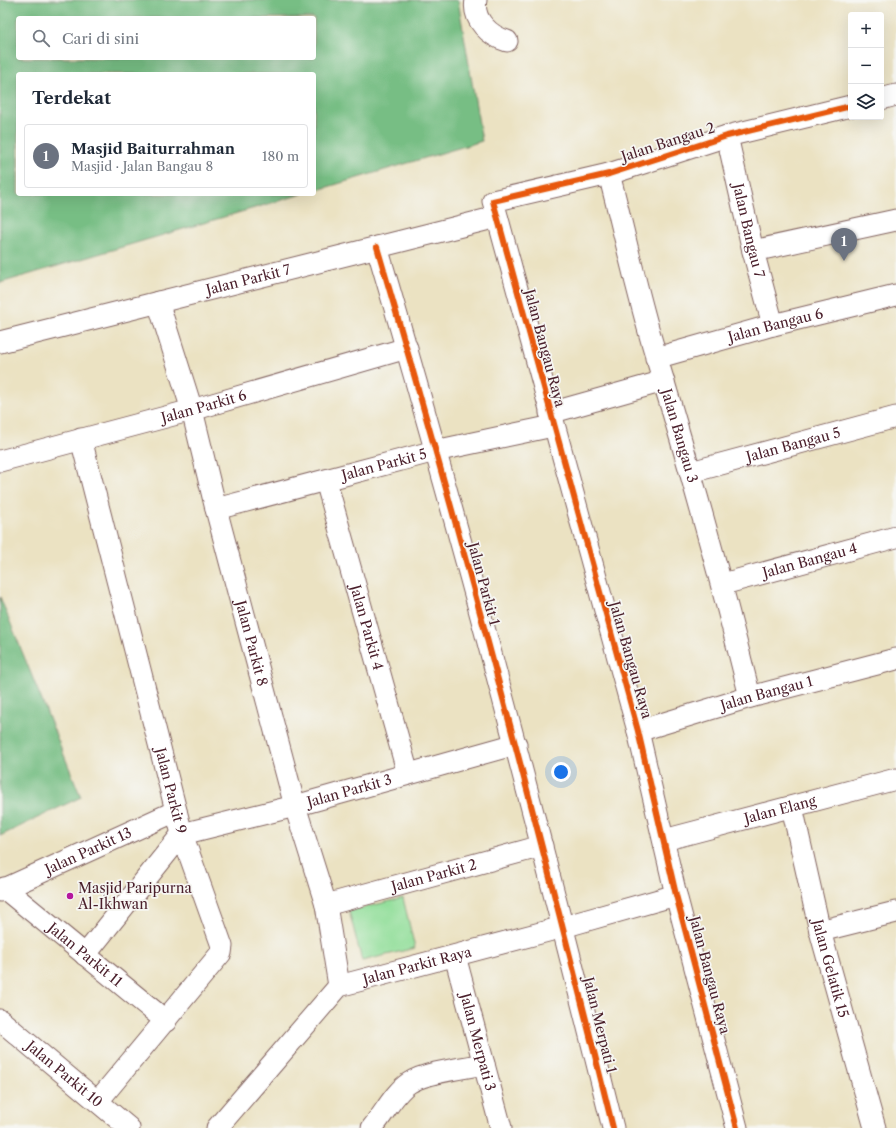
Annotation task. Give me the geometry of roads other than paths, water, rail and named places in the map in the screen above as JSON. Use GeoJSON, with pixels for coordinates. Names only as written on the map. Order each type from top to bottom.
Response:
{"type":"FeatureCollection","features":[{"type":"Feature","properties":{"kind":"street"},"geometry":{"type":"LineString","coordinates":[[476,0],[478,14],[487,32],[507,42]]}},
{"type":"Feature","properties":{"kind":"street"},"geometry":{"type":"LineString","coordinates":[[884,98],[896,95]]}},
{"type":"Feature","properties":{"kind":"street","name":"Jalan Bangau 2"},"geometry":{"type":"LineString","coordinates":[[495,209],[727,136],[848,107]]}},
{"type":"Feature","properties":{"kind":"street","name":"Jalan Bangau 7"},"geometry":{"type":"LineString","coordinates":[[727,136],[753,251],[773,325]]}},
{"type":"Feature","properties":{"kind":"street","name":"Jalan Bangau 3"},"geometry":{"type":"LineString","coordinates":[[609,174],[656,358],[723,584],[750,697]]}},
{"type":"Feature","properties":{"kind":"street","name":"Jalan Parkit 7"},"geometry":{"type":"LineString","coordinates":[[0,342],[377,248],[495,209]]}},
{"type":"Feature","properties":{"kind":"street","name":"Jalan Bangau Raya"},"geometry":{"type":"LineString","coordinates":[[495,209],[638,731],[676,895],[737,1128]]}},
{"type":"Feature","properties":{"kind":"street"},"geometry":{"type":"LineString","coordinates":[[753,251],[896,220]]}},
{"type":"Feature","properties":{"kind":"street","name":"Jalan Parkit 1"},"geometry":{"type":"LineString","coordinates":[[377,248],[407,348],[516,744],[563,927]]}},
{"type":"Feature","properties":{"kind":"street","name":"Jalan Bangau 6"},"geometry":{"type":"LineString","coordinates":[[656,358],[773,325],[896,296]]}},
{"type":"Feature","properties":{"kind":"street","name":"Jalan Parkit 8"},"geometry":{"type":"LineString","coordinates":[[158,302],[192,410],[216,509],[295,806],[326,905],[339,986]]}},
{"type":"Feature","properties":{"kind":"street","name":"Jalan Parkit 6"},"geometry":{"type":"LineString","coordinates":[[0,461],[192,410],[407,348]]}},
{"type":"Feature","properties":{"kind":"street"},"geometry":{"type":"LineString","coordinates":[[552,419],[664,381]]}},
{"type":"Feature","properties":{"kind":"street","name":"Jalan Bangau 5"},"geometry":{"type":"LineString","coordinates":[[691,472],[896,417]]}},
{"type":"Feature","properties":{"kind":"street","name":"Jalan Parkit 5"},"geometry":{"type":"LineString","coordinates":[[216,509],[326,481],[552,419]]}},
{"type":"Feature","properties":{"kind":"street","name":"Jalan Parkit 9"},"geometry":{"type":"LineString","coordinates":[[81,439],[182,834],[222,950],[166,1021],[98,1101]]}},
{"type":"Feature","properties":{"kind":"street","name":"Jalan Parkit 4"},"geometry":{"type":"LineString","coordinates":[[326,481],[408,774]]}},
{"type":"Feature","properties":{"kind":"street","name":"Jalan Bangau 4"},"geometry":{"type":"LineString","coordinates":[[723,584],[896,536]]}},
{"type":"Feature","properties":{"kind":"street","name":"Jalan Bangau 1"},"geometry":{"type":"LineString","coordinates":[[638,731],[750,697],[896,659]]}},
{"type":"Feature","properties":{"kind":"street","name":"Jalan Parkit 3"},"geometry":{"type":"LineString","coordinates":[[182,834],[295,806],[516,744]]}},
{"type":"Feature","properties":{"kind":"street","name":"Jalan Elang"},"geometry":{"type":"LineString","coordinates":[[664,840],[896,779]]}},
{"type":"Feature","properties":{"kind":"street","name":"Jalan Gelatik 15"},"geometry":{"type":"LineString","coordinates":[[792,807],[820,931],[875,1128]]}},
{"type":"Feature","properties":{"kind":"street","name":"Jalan Parkit 13"},"geometry":{"type":"LineString","coordinates":[[2,889],[176,811]]}},
{"type":"Feature","properties":{"kind":"street"},"geometry":{"type":"LineString","coordinates":[[85,955],[182,834]]}},
{"type":"Feature","properties":{"kind":"street","name":"Jalan Parkit 2"},"geometry":{"type":"LineString","coordinates":[[326,905],[542,846]]}},
{"type":"Feature","properties":{"kind":"street","name":"Jalan Parkit 11"},"geometry":{"type":"LineString","coordinates":[[2,889],[166,1021]]}},
{"type":"Feature","properties":{"kind":"street","name":"Jalan Parkit Raya"},"geometry":{"type":"LineString","coordinates":[[339,986],[563,927],[676,895]]}},
{"type":"Feature","properties":{"kind":"street"},"geometry":{"type":"LineString","coordinates":[[820,931],[896,912]]}},
{"type":"Feature","properties":{"kind":"street","name":"Jalan Merpati 1"},"geometry":{"type":"LineString","coordinates":[[563,927],[613,1128]]}},
{"type":"Feature","properties":{"kind":"street","name":"Jalan Merpati 3"},"geometry":{"type":"LineString","coordinates":[[455,956],[500,1128]]}},
{"type":"Feature","properties":{"kind":"street"},"geometry":{"type":"LineString","coordinates":[[217,1128],[339,986]]}},
{"type":"Feature","properties":{"kind":"street","name":"Jalan Parkit 10"},"geometry":{"type":"LineString","coordinates":[[0,1020],[129,1128]]}},
{"type":"Feature","properties":{"kind":"street"},"geometry":{"type":"LineString","coordinates":[[372,1128],[400,1091],[409,1083],[422,1077],[484,1064]]}},
{"type":"Feature","properties":{"kind":"place","name":"Masjid Baiturrahman"},"geometry":{"type":"Point","coordinates":[844,261]}},
{"type":"Feature","properties":{"kind":"place","name":"Masjid Paripurna Al-Ikhwan"},"geometry":{"type":"Point","coordinates":[70,896]}}]}
